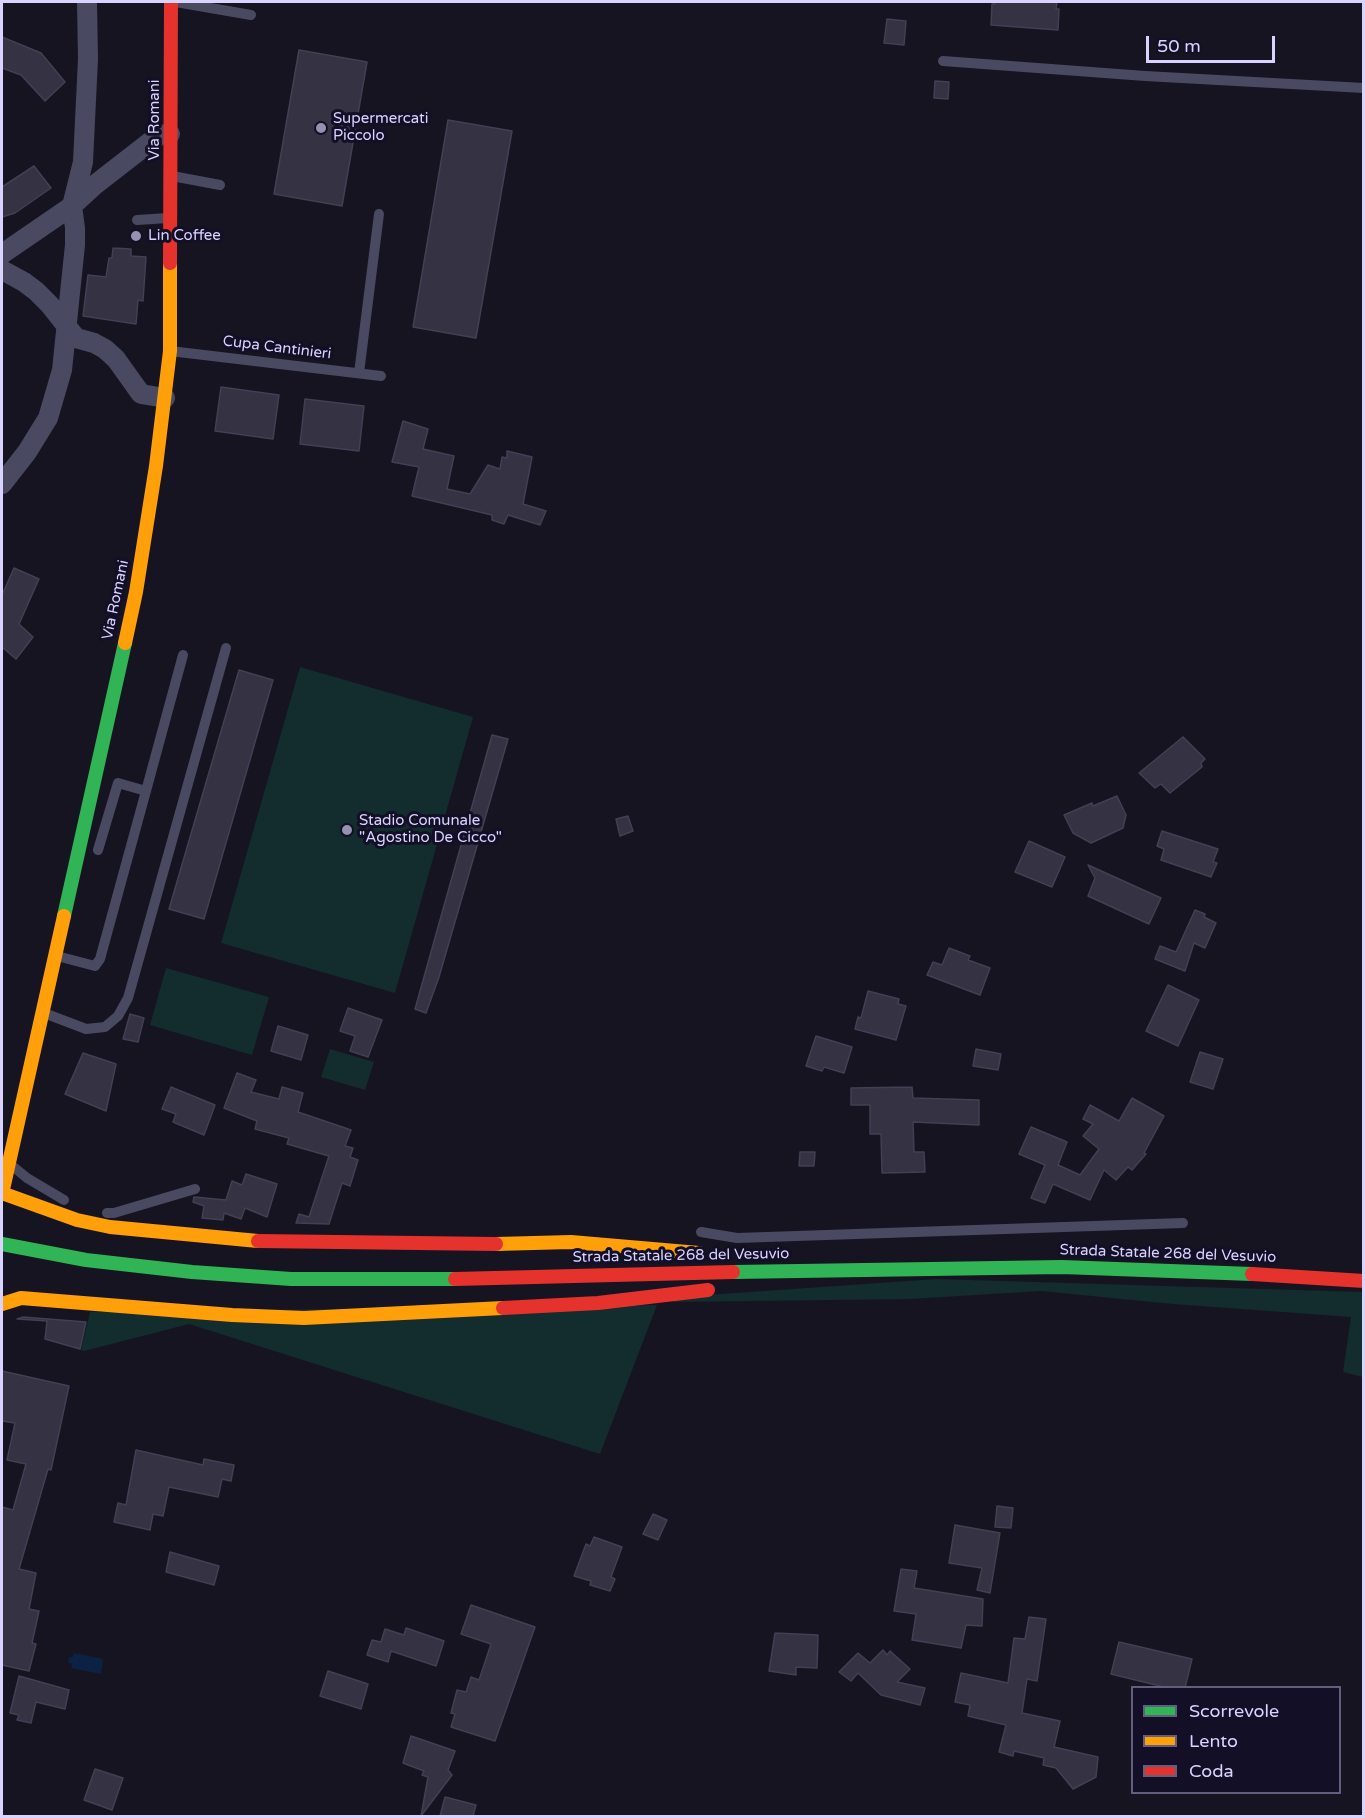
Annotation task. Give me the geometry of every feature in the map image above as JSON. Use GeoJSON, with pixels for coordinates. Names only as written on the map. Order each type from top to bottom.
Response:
{"type":"FeatureCollection","features":[{"type":"Feature","properties":{"kind":"main road","name":"Via Romani"},"geometry":{"type":"LineString","coordinates":[[2,1193],[5,1163],[136,592],[165,398],[170,351],[171,2]]}},
{"type":"Feature","properties":{"kind":"main road"},"geometry":{"type":"LineString","coordinates":[[2,1193],[78,1220],[110,1227],[243,1241],[453,1245],[571,1242],[710,1254]]}},
{"type":"Feature","properties":{"kind":"main road","name":"Strada Statale 268 del Vesuvio"},"geometry":{"type":"LineString","coordinates":[[2,1244],[86,1260],[192,1272],[291,1279],[441,1279],[840,1269],[1062,1267],[1250,1273],[1364,1281]]}},
{"type":"Feature","properties":{"kind":"main road"},"geometry":{"type":"LineString","coordinates":[[779,1257],[840,1269]]}},
{"type":"Feature","properties":{"kind":"main road"},"geometry":{"type":"LineString","coordinates":[[762,1286],[860,1269]]}},
{"type":"Feature","properties":{"kind":"main road"},"geometry":{"type":"LineString","coordinates":[[2,1304],[21,1298],[232,1315],[304,1318],[598,1304],[725,1288]]}},
{"type":"Feature","properties":{"kind":"street"},"geometry":{"type":"LineString","coordinates":[[2,484],[15,469],[48,418],[62,370],[75,245],[72,206],[83,162],[88,59],[87,2]]}},
{"type":"Feature","properties":{"kind":"street"},"geometry":{"type":"LineString","coordinates":[[2,254],[72,206],[96,184],[159,135],[170,134]]}},
{"type":"Feature","properties":{"kind":"street"},"geometry":{"type":"LineString","coordinates":[[2,270],[36,291],[76,338],[94,343],[116,359],[141,394],[165,398]]}},
{"type":"Feature","properties":{"kind":"lane"},"geometry":{"type":"LineString","coordinates":[[176,2],[251,15]]}},
{"type":"Feature","properties":{"kind":"lane"},"geometry":{"type":"LineString","coordinates":[[943,61],[1145,76],[1364,88]]}},
{"type":"Feature","properties":{"kind":"lane"},"geometry":{"type":"LineString","coordinates":[[172,176],[220,185]]}},
{"type":"Feature","properties":{"kind":"lane"},"geometry":{"type":"LineString","coordinates":[[359,373],[379,214]]}},
{"type":"Feature","properties":{"kind":"lane"},"geometry":{"type":"LineString","coordinates":[[136,220],[171,217]]}},
{"type":"Feature","properties":{"kind":"lane","name":"Cupa Cantinieri"},"geometry":{"type":"LineString","coordinates":[[170,351],[381,376]]}},
{"type":"Feature","properties":{"kind":"lane"},"geometry":{"type":"LineString","coordinates":[[41,1012],[86,1029],[105,1027],[118,1016],[128,998],[226,648]]}},
{"type":"Feature","properties":{"kind":"lane"},"geometry":{"type":"LineString","coordinates":[[54,955],[95,966],[100,959],[183,655]]}},
{"type":"Feature","properties":{"kind":"lane"},"geometry":{"type":"LineString","coordinates":[[98,850],[118,783],[146,791]]}},
{"type":"Feature","properties":{"kind":"lane"},"geometry":{"type":"LineString","coordinates":[[5,1163],[27,1178],[82,1208],[98,1214],[114,1213],[195,1189]]}},
{"type":"Feature","properties":{"kind":"lane"},"geometry":{"type":"LineString","coordinates":[[701,1232],[737,1238],[1183,1223]]}},
{"type":"Feature","properties":{"kind":"green space","name":"Stadio Comunale \"Agostino De Cicco\""},"geometry":{"type":"Polygon","coordinates":[[[300,667],[473,717],[395,993],[221,943],[300,667]]]}},
{"type":"Feature","properties":{"kind":"green space"},"geometry":{"type":"Polygon","coordinates":[[[166,968],[269,997],[252,1055],[150,1025],[166,968]]]}},
{"type":"Feature","properties":{"kind":"green space"},"geometry":{"type":"Polygon","coordinates":[[[330,1049],[374,1062],[365,1090],[321,1077],[330,1049]]]}},
{"type":"Feature","properties":{"kind":"green space"},"geometry":{"type":"Polygon","coordinates":[[[937,1279],[1363,1292],[1363,1377],[1343,1372],[1351,1317],[1173,1304],[1041,1291],[911,1299],[673,1302],[677,1297],[937,1279]]]}},
{"type":"Feature","properties":{"kind":"green space"},"geometry":{"type":"Polygon","coordinates":[[[657,1305],[600,1454],[189,1324],[81,1350],[90,1312],[657,1305]]]}},
{"type":"Feature","properties":{"kind":"water"},"geometry":{"type":"Polygon","coordinates":[[[74,1653],[103,1659],[101,1674],[71,1668],[72,1664],[68,1663],[69,1657],[73,1657],[74,1653]]]}},
{"type":"Feature","properties":{"kind":"building"},"geometry":{"type":"Polygon","coordinates":[[[995,2],[1057,2],[1058,30],[991,25],[992,4],[995,2]]]}},
{"type":"Feature","properties":{"kind":"building"},"geometry":{"type":"Polygon","coordinates":[[[887,19],[906,21],[904,45],[884,43],[887,19]]]}},
{"type":"Feature","properties":{"kind":"building"},"geometry":{"type":"Polygon","coordinates":[[[2,37],[41,53],[65,82],[45,101],[21,75],[2,68],[2,37]]]}},
{"type":"Feature","properties":{"kind":"building","name":"Supermercati Piccolo"},"geometry":{"type":"Polygon","coordinates":[[[299,50],[367,62],[342,206],[274,194],[299,50]]]}},
{"type":"Feature","properties":{"kind":"building"},"geometry":{"type":"Polygon","coordinates":[[[935,81],[949,82],[948,99],[934,98],[935,81]]]}},
{"type":"Feature","properties":{"kind":"building"},"geometry":{"type":"Polygon","coordinates":[[[448,120],[512,131],[476,338],[413,327],[448,120]]]}},
{"type":"Feature","properties":{"kind":"building"},"geometry":{"type":"Polygon","coordinates":[[[34,166],[51,188],[15,213],[2,217],[2,187],[34,166]]]}},
{"type":"Feature","properties":{"kind":"building"},"geometry":{"type":"Polygon","coordinates":[[[113,248],[131,249],[131,256],[146,257],[143,301],[138,300],[136,324],[83,316],[88,275],[106,277],[113,248]]]}},
{"type":"Feature","properties":{"kind":"building"},"geometry":{"type":"Polygon","coordinates":[[[221,387],[279,395],[273,439],[215,431],[221,387]]]}},
{"type":"Feature","properties":{"kind":"building"},"geometry":{"type":"Polygon","coordinates":[[[305,399],[364,406],[359,451],[300,444],[305,399]]]}},
{"type":"Feature","properties":{"kind":"building"},"geometry":{"type":"Polygon","coordinates":[[[403,421],[428,429],[423,449],[454,456],[447,489],[470,494],[488,465],[500,469],[502,457],[507,458],[507,451],[532,457],[523,504],[546,511],[540,525],[508,515],[504,524],[492,520],[492,515],[412,496],[419,467],[392,462],[403,421]]]}},
{"type":"Feature","properties":{"kind":"building"},"geometry":{"type":"Polygon","coordinates":[[[14,568],[39,579],[19,624],[33,637],[16,659],[2,647],[2,595],[14,568]]]}},
{"type":"Feature","properties":{"kind":"building"},"geometry":{"type":"Polygon","coordinates":[[[239,670],[273,680],[204,919],[169,909],[239,670]]]}},
{"type":"Feature","properties":{"kind":"building"},"geometry":{"type":"Polygon","coordinates":[[[492,735],[508,739],[439,977],[426,1013],[415,1009],[492,735]]]}},
{"type":"Feature","properties":{"kind":"building"},"geometry":{"type":"Polygon","coordinates":[[[1183,737],[1205,759],[1201,763],[1202,767],[1170,793],[1161,784],[1155,788],[1139,773],[1183,737]]]}},
{"type":"Feature","properties":{"kind":"building"},"geometry":{"type":"Polygon","coordinates":[[[1117,796],[1126,815],[1123,828],[1091,843],[1073,833],[1064,815],[1092,803],[1093,806],[1117,796]]]}},
{"type":"Feature","properties":{"kind":"building"},"geometry":{"type":"Polygon","coordinates":[[[628,816],[633,831],[620,836],[616,819],[628,816]]]}},
{"type":"Feature","properties":{"kind":"building"},"geometry":{"type":"Polygon","coordinates":[[[1162,831],[1218,849],[1213,862],[1217,863],[1211,877],[1161,860],[1164,849],[1157,846],[1162,831]]]}},
{"type":"Feature","properties":{"kind":"building"},"geometry":{"type":"Polygon","coordinates":[[[1029,841],[1065,857],[1052,887],[1015,872],[1029,841]]]}},
{"type":"Feature","properties":{"kind":"building"},"geometry":{"type":"Polygon","coordinates":[[[1088,865],[1161,898],[1149,924],[1088,896],[1095,878],[1088,865]]]}},
{"type":"Feature","properties":{"kind":"building"},"geometry":{"type":"Polygon","coordinates":[[[1195,910],[1205,914],[1204,917],[1216,923],[1205,948],[1194,943],[1185,971],[1155,959],[1160,946],[1176,952],[1195,910]]]}},
{"type":"Feature","properties":{"kind":"building"},"geometry":{"type":"Polygon","coordinates":[[[949,948],[970,956],[968,960],[990,968],[980,995],[927,975],[933,962],[942,965],[949,948]]]}},
{"type":"Feature","properties":{"kind":"building"},"geometry":{"type":"Polygon","coordinates":[[[1168,985],[1199,1000],[1178,1046],[1146,1031],[1168,985]]]}},
{"type":"Feature","properties":{"kind":"building"},"geometry":{"type":"Polygon","coordinates":[[[868,991],[899,999],[898,1004],[906,1006],[896,1040],[855,1029],[858,1017],[861,1018],[868,991]]]}},
{"type":"Feature","properties":{"kind":"building"},"geometry":{"type":"Polygon","coordinates":[[[348,1008],[382,1020],[368,1057],[350,1051],[355,1036],[340,1031],[348,1008]]]}},
{"type":"Feature","properties":{"kind":"building"},"geometry":{"type":"Polygon","coordinates":[[[130,1014],[144,1018],[138,1042],[123,1039],[130,1014]]]}},
{"type":"Feature","properties":{"kind":"building"},"geometry":{"type":"Polygon","coordinates":[[[278,1026],[308,1035],[301,1060],[271,1051],[278,1026]]]}},
{"type":"Feature","properties":{"kind":"building"},"geometry":{"type":"Polygon","coordinates":[[[816,1036],[852,1047],[844,1073],[824,1067],[822,1071],[806,1066],[816,1036]]]}},
{"type":"Feature","properties":{"kind":"building"},"geometry":{"type":"Polygon","coordinates":[[[976,1049],[1001,1054],[998,1070],[973,1066],[976,1049]]]}},
{"type":"Feature","properties":{"kind":"building"},"geometry":{"type":"Polygon","coordinates":[[[1200,1052],[1223,1059],[1213,1089],[1190,1082],[1200,1052]]]}},
{"type":"Feature","properties":{"kind":"building"},"geometry":{"type":"Polygon","coordinates":[[[83,1053],[116,1064],[106,1111],[65,1094],[83,1053]]]}},
{"type":"Feature","properties":{"kind":"building"},"geometry":{"type":"Polygon","coordinates":[[[237,1073],[256,1080],[251,1092],[279,1099],[282,1087],[303,1093],[298,1112],[351,1130],[345,1146],[353,1148],[350,1157],[358,1160],[350,1186],[342,1183],[329,1224],[296,1223],[299,1214],[309,1217],[329,1156],[287,1144],[289,1138],[255,1129],[257,1121],[224,1108],[237,1073]]]}},
{"type":"Feature","properties":{"kind":"building"},"geometry":{"type":"Polygon","coordinates":[[[171,1087],[215,1105],[204,1135],[173,1122],[176,1114],[162,1109],[171,1087]]]}},
{"type":"Feature","properties":{"kind":"building"},"geometry":{"type":"Polygon","coordinates":[[[912,1087],[913,1098],[979,1100],[979,1125],[913,1122],[914,1152],[924,1152],[925,1172],[882,1173],[881,1134],[870,1134],[870,1105],[851,1105],[851,1088],[912,1087]]]}},
{"type":"Feature","properties":{"kind":"building"},"geometry":{"type":"Polygon","coordinates":[[[1132,1098],[1164,1116],[1144,1153],[1146,1154],[1132,1170],[1128,1167],[1116,1180],[1104,1170],[1090,1200],[1053,1184],[1045,1203],[1031,1198],[1045,1165],[1019,1154],[1031,1127],[1067,1142],[1058,1165],[1080,1175],[1099,1149],[1083,1136],[1093,1124],[1083,1119],[1090,1105],[1119,1121],[1132,1098]]]}},
{"type":"Feature","properties":{"kind":"building"},"geometry":{"type":"Polygon","coordinates":[[[800,1152],[815,1152],[814,1166],[799,1166],[800,1152]]]}},
{"type":"Feature","properties":{"kind":"building"},"geometry":{"type":"Polygon","coordinates":[[[246,1174],[277,1184],[267,1217],[245,1208],[241,1219],[224,1213],[223,1220],[202,1218],[204,1206],[193,1202],[194,1197],[226,1200],[232,1181],[242,1185],[246,1174]]]}},
{"type":"Feature","properties":{"kind":"building"},"geometry":{"type":"Polygon","coordinates":[[[23,1317],[86,1322],[80,1349],[45,1339],[47,1321],[17,1319],[23,1317]]]}},
{"type":"Feature","properties":{"kind":"building"},"geometry":{"type":"Polygon","coordinates":[[[2,1371],[69,1386],[51,1470],[48,1469],[19,1569],[36,1573],[29,1609],[39,1611],[32,1643],[36,1644],[29,1671],[2,1665],[2,1507],[13,1510],[26,1464],[7,1460],[15,1423],[2,1421],[2,1371]]]}},
{"type":"Feature","properties":{"kind":"building"},"geometry":{"type":"Polygon","coordinates":[[[136,1450],[203,1465],[204,1459],[234,1465],[231,1481],[222,1479],[218,1497],[169,1487],[163,1516],[153,1514],[150,1530],[114,1522],[118,1503],[126,1505],[136,1450]]]}},
{"type":"Feature","properties":{"kind":"building"},"geometry":{"type":"Polygon","coordinates":[[[997,1506],[1013,1508],[1011,1528],[995,1527],[997,1506]]]}},
{"type":"Feature","properties":{"kind":"building"},"geometry":{"type":"Polygon","coordinates":[[[653,1514],[667,1520],[658,1540],[643,1534],[653,1514]]]}},
{"type":"Feature","properties":{"kind":"building"},"geometry":{"type":"Polygon","coordinates":[[[955,1525],[1000,1533],[990,1593],[977,1590],[982,1568],[949,1563],[955,1525]]]}},
{"type":"Feature","properties":{"kind":"building"},"geometry":{"type":"Polygon","coordinates":[[[594,1537],[622,1547],[611,1577],[615,1579],[610,1591],[590,1585],[591,1581],[574,1576],[586,1544],[590,1546],[594,1537]]]}},
{"type":"Feature","properties":{"kind":"building"},"geometry":{"type":"Polygon","coordinates":[[[170,1552],[219,1566],[214,1585],[166,1572],[170,1552]]]}},
{"type":"Feature","properties":{"kind":"building"},"geometry":{"type":"Polygon","coordinates":[[[901,1569],[917,1571],[914,1588],[983,1599],[982,1626],[966,1625],[961,1648],[912,1640],[916,1614],[894,1611],[901,1569]]]}},
{"type":"Feature","properties":{"kind":"building"},"geometry":{"type":"Polygon","coordinates":[[[471,1605],[535,1627],[495,1741],[451,1727],[455,1714],[451,1713],[457,1690],[466,1692],[471,1677],[479,1680],[491,1644],[461,1634],[471,1605]]]}},
{"type":"Feature","properties":{"kind":"building"},"geometry":{"type":"Polygon","coordinates":[[[1029,1617],[1046,1619],[1037,1681],[1027,1679],[1022,1713],[1060,1721],[1054,1747],[1098,1757],[1096,1777],[1073,1789],[1056,1768],[1043,1765],[1044,1758],[1014,1751],[1013,1756],[999,1752],[1006,1725],[968,1716],[970,1705],[955,1702],[961,1673],[1008,1683],[1014,1638],[1025,1639],[1029,1617]]]}},
{"type":"Feature","properties":{"kind":"building"},"geometry":{"type":"Polygon","coordinates":[[[406,1628],[444,1641],[436,1666],[391,1651],[388,1662],[367,1655],[372,1640],[381,1642],[385,1629],[404,1635],[406,1628]]]}},
{"type":"Feature","properties":{"kind":"building"},"geometry":{"type":"Polygon","coordinates":[[[775,1633],[818,1635],[817,1668],[796,1667],[796,1675],[769,1671],[775,1633]]]}},
{"type":"Feature","properties":{"kind":"building"},"geometry":{"type":"Polygon","coordinates":[[[1119,1642],[1192,1659],[1185,1686],[1160,1686],[1111,1674],[1119,1642]]]}},
{"type":"Feature","properties":{"kind":"building"},"geometry":{"type":"Polygon","coordinates":[[[883,1650],[887,1655],[890,1651],[910,1669],[897,1682],[925,1688],[920,1705],[881,1695],[858,1673],[851,1681],[839,1672],[858,1653],[870,1663],[883,1650]]]}},
{"type":"Feature","properties":{"kind":"building"},"geometry":{"type":"Polygon","coordinates":[[[328,1671],[368,1684],[361,1709],[320,1696],[328,1671]]]}},
{"type":"Feature","properties":{"kind":"building"},"geometry":{"type":"Polygon","coordinates":[[[19,1676],[69,1690],[65,1709],[36,1702],[31,1723],[17,1720],[19,1715],[10,1713],[19,1676]]]}},
{"type":"Feature","properties":{"kind":"building"},"geometry":{"type":"Polygon","coordinates":[[[411,1736],[455,1751],[448,1770],[452,1775],[421,1816],[428,1777],[422,1775],[424,1771],[403,1763],[411,1736]]]}},
{"type":"Feature","properties":{"kind":"building"},"geometry":{"type":"Polygon","coordinates":[[[95,1769],[123,1778],[112,1810],[84,1800],[95,1769]]]}},
{"type":"Feature","properties":{"kind":"building"},"geometry":{"type":"Polygon","coordinates":[[[445,1797],[476,1805],[473,1816],[440,1816],[445,1797]]]}},
{"type":"Feature","properties":{"kind":"traffic: fast"},"geometry":{"type":"LineString","coordinates":[[64,916],[125,643]]}},
{"type":"Feature","properties":{"kind":"traffic: fast"},"geometry":{"type":"LineString","coordinates":[[2,1244],[86,1260],[192,1272],[291,1279],[455,1279]]}},
{"type":"Feature","properties":{"kind":"traffic: fast"},"geometry":{"type":"LineString","coordinates":[[733,1272],[1062,1267],[1252,1274]]}},
{"type":"Feature","properties":{"kind":"traffic: slow"},"geometry":{"type":"LineString","coordinates":[[125,643],[136,592],[156,466],[170,351],[170,263]]}},
{"type":"Feature","properties":{"kind":"traffic: slow"},"geometry":{"type":"LineString","coordinates":[[2,1194],[64,916]]}},
{"type":"Feature","properties":{"kind":"traffic: slow"},"geometry":{"type":"LineString","coordinates":[[2,1193],[77,1220],[110,1227],[258,1241]]}},
{"type":"Feature","properties":{"kind":"traffic: slow"},"geometry":{"type":"LineString","coordinates":[[496,1244],[571,1242],[699,1253]]}},
{"type":"Feature","properties":{"kind":"traffic: slow"},"geometry":{"type":"LineString","coordinates":[[2,1304],[21,1298],[232,1315],[304,1318],[503,1308]]}},
{"type":"Feature","properties":{"kind":"traffic: jam"},"geometry":{"type":"LineString","coordinates":[[170,263],[171,2]]}},
{"type":"Feature","properties":{"kind":"traffic: jam"},"geometry":{"type":"LineString","coordinates":[[258,1241],[496,1244]]}},
{"type":"Feature","properties":{"kind":"traffic: jam"},"geometry":{"type":"LineString","coordinates":[[455,1279],[733,1272]]}},
{"type":"Feature","properties":{"kind":"traffic: jam"},"geometry":{"type":"LineString","coordinates":[[1252,1274],[1364,1281]]}},
{"type":"Feature","properties":{"kind":"traffic: jam"},"geometry":{"type":"LineString","coordinates":[[503,1308],[598,1303],[708,1290]]}},
{"type":"Feature","properties":{"kind":"place","name":"Supermercati Piccolo"},"geometry":{"type":"Point","coordinates":[321,128]}},
{"type":"Feature","properties":{"kind":"place","name":"Lin Coffee"},"geometry":{"type":"Point","coordinates":[136,236]}},
{"type":"Feature","properties":{"kind":"place","name":"Stadio Comunale \"Agostino De Cicco\""},"geometry":{"type":"Point","coordinates":[347,830]}}]}
